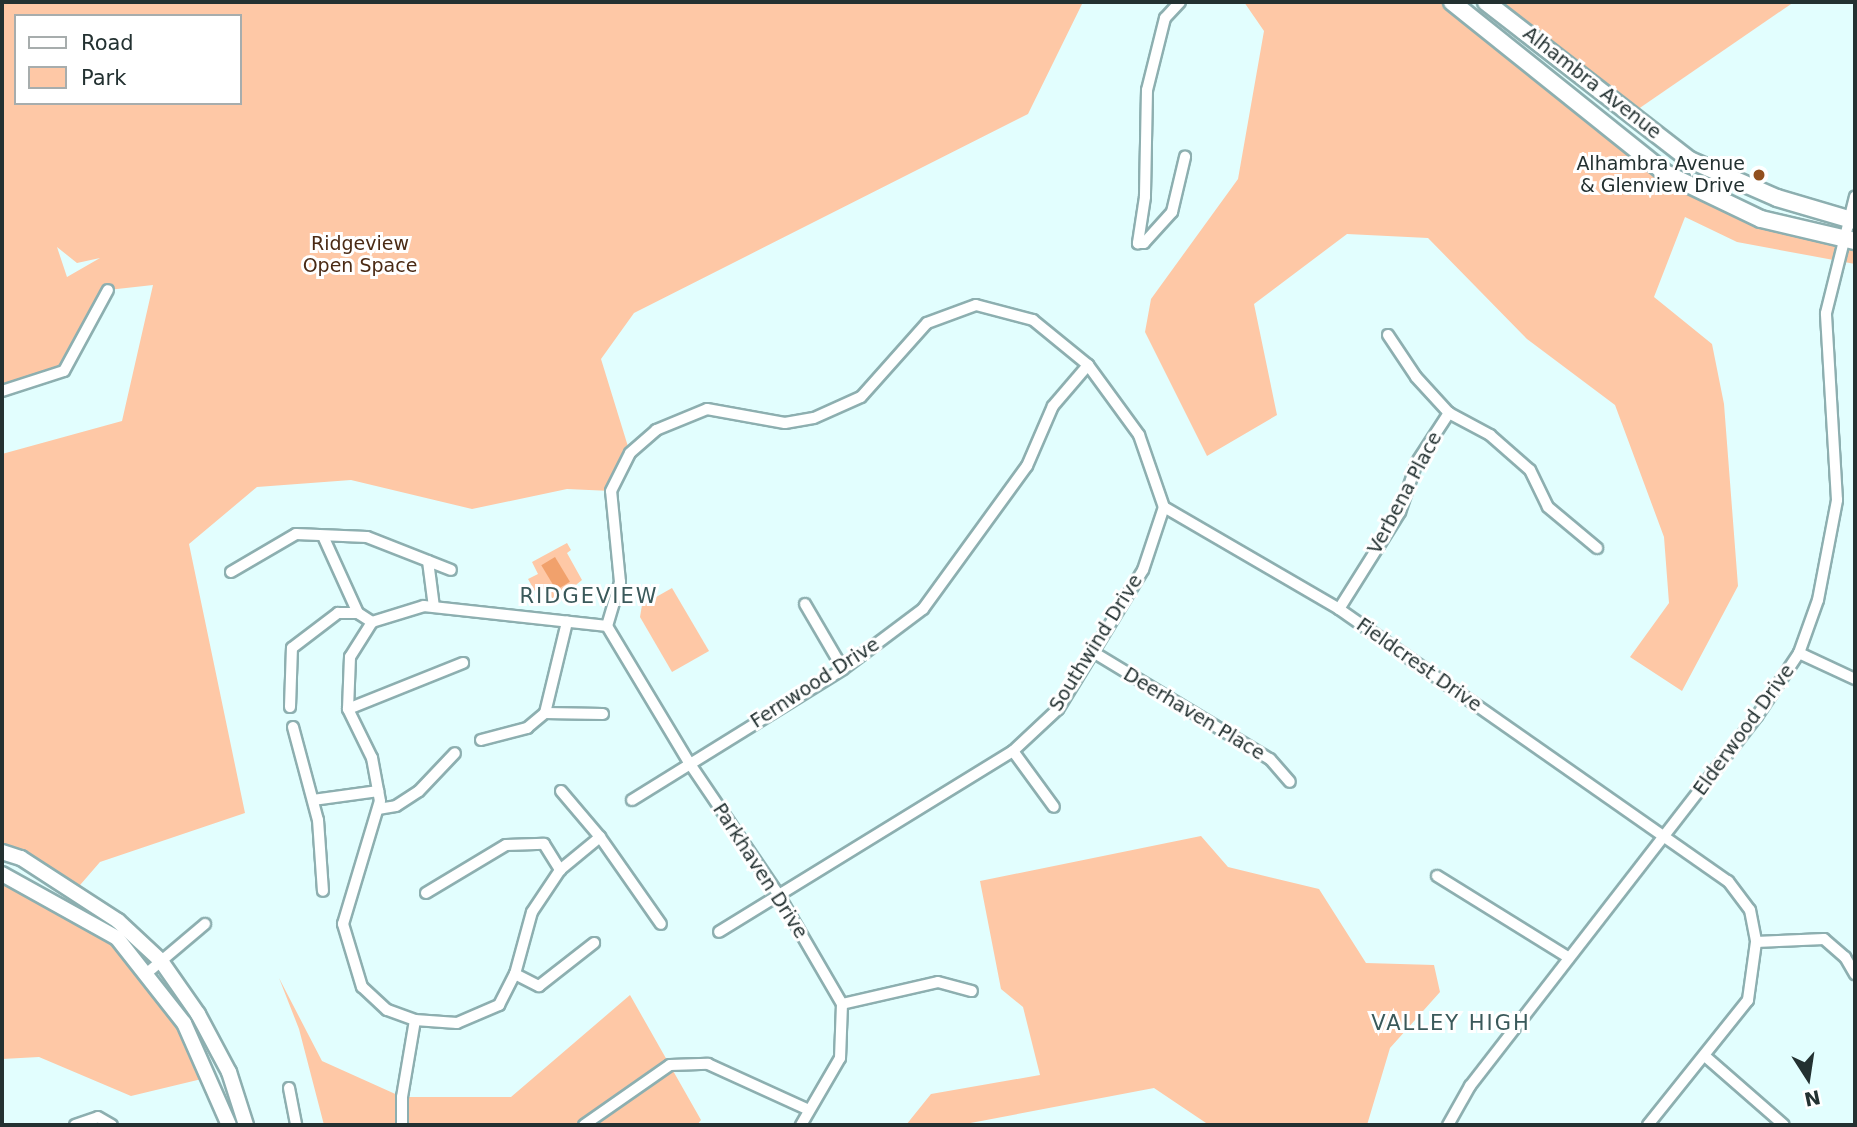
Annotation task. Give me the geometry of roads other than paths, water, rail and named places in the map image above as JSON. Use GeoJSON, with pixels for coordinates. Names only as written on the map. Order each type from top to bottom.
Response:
{"type":"FeatureCollection","features":[{"type":"Feature","properties":{"kind":"main road","name":"Alhambra Avenue"},"geometry":{"type":"LineString","coordinates":[[1452,2],[1667,174],[1761,219],[1849,241]]}},
{"type":"Feature","properties":{"kind":"main road","name":"Alhambra Avenue"},"geometry":{"type":"LineString","coordinates":[[1486,2],[1690,160],[1777,198],[1851,220]]}},
{"type":"Feature","properties":{"kind":"street"},"geometry":{"type":"LineString","coordinates":[[1180,2],[1165,18],[1147,90],[1145,197],[1138,243],[1143,243],[1172,212],[1185,157]]}},
{"type":"Feature","properties":{"kind":"street","name":"Elderwood Drive"},"geometry":{"type":"LineString","coordinates":[[1448,1125],[1470,1086],[1667,835],[1757,716],[1799,653],[1818,600],[1837,500],[1826,313],[1849,241],[1855,197]]}},
{"type":"Feature","properties":{"kind":"street"},"geometry":{"type":"LineString","coordinates":[[2,391],[64,370],[108,290]]}},
{"type":"Feature","properties":{"kind":"street"},"geometry":{"type":"LineString","coordinates":[[600,837],[559,870],[532,912],[515,974],[499,1005],[457,1023],[415,1020],[387,1010],[362,987],[344,923],[378,809],[378,791],[372,758],[348,709],[350,657],[372,622],[434,607],[607,626],[620,582],[611,491],[630,453],[656,430],[707,409],[785,423],[814,418],[861,397],[927,324],[976,305],[1033,320],[1088,365],[1139,435],[1164,507]]}},
{"type":"Feature","properties":{"kind":"street"},"geometry":{"type":"LineString","coordinates":[[1388,335],[1416,377],[1449,413],[1490,435],[1530,470],[1548,508],[1597,548]]}},
{"type":"Feature","properties":{"kind":"street","name":"Fernwood Drive"},"geometry":{"type":"LineString","coordinates":[[632,800],[688,761],[843,669],[923,610],[1027,466],[1053,406],[1088,365]]}},
{"type":"Feature","properties":{"kind":"street","name":"Verbena Place"},"geometry":{"type":"LineString","coordinates":[[1339,610],[1400,512],[1417,462],[1449,413]]}},
{"type":"Feature","properties":{"kind":"street","name":"Fieldcrest Drive"},"geometry":{"type":"LineString","coordinates":[[1164,507],[1339,610],[1667,835],[1728,881],[1750,910],[1756,942]]}},
{"type":"Feature","properties":{"kind":"street","name":"Southwind Drive"},"geometry":{"type":"LineString","coordinates":[[719,932],[1013,751],[1058,709],[1143,570],[1164,507]]}},
{"type":"Feature","properties":{"kind":"street"},"geometry":{"type":"LineString","coordinates":[[231,572],[296,534],[366,537],[451,570]]}},
{"type":"Feature","properties":{"kind":"street"},"geometry":{"type":"LineString","coordinates":[[323,536],[358,613]]}},
{"type":"Feature","properties":{"kind":"street"},"geometry":{"type":"LineString","coordinates":[[428,561],[434,607]]}},
{"type":"Feature","properties":{"kind":"street"},"geometry":{"type":"LineString","coordinates":[[805,604],[843,669]]}},
{"type":"Feature","properties":{"kind":"street"},"geometry":{"type":"LineString","coordinates":[[290,707],[292,649],[338,613],[358,613],[372,622]]}},
{"type":"Feature","properties":{"kind":"street"},"geometry":{"type":"LineString","coordinates":[[481,740],[527,728],[545,713],[567,622]]}},
{"type":"Feature","properties":{"kind":"street","name":"Parkhaven Drive"},"geometry":{"type":"LineString","coordinates":[[607,626],[688,761],[778,894],[842,1004]]}},
{"type":"Feature","properties":{"kind":"street","name":"Deerhaven Place"},"geometry":{"type":"LineString","coordinates":[[1093,652],[1270,759],[1290,782]]}},
{"type":"Feature","properties":{"kind":"street"},"geometry":{"type":"LineString","coordinates":[[1799,653],[1855,679]]}},
{"type":"Feature","properties":{"kind":"street"},"geometry":{"type":"LineString","coordinates":[[348,709],[463,663]]}},
{"type":"Feature","properties":{"kind":"street"},"geometry":{"type":"LineString","coordinates":[[545,713],[603,714]]}},
{"type":"Feature","properties":{"kind":"street"},"geometry":{"type":"LineString","coordinates":[[293,727],[313,800],[323,891]]}},
{"type":"Feature","properties":{"kind":"street"},"geometry":{"type":"LineString","coordinates":[[1013,751],[1054,807]]}},
{"type":"Feature","properties":{"kind":"street"},"geometry":{"type":"LineString","coordinates":[[378,809],[396,806],[419,791],[454,753]]}},
{"type":"Feature","properties":{"kind":"street"},"geometry":{"type":"LineString","coordinates":[[313,800],[378,791]]}},
{"type":"Feature","properties":{"kind":"street"},"geometry":{"type":"LineString","coordinates":[[561,792],[600,837],[661,924]]}},
{"type":"Feature","properties":{"kind":"street"},"geometry":{"type":"LineString","coordinates":[[426,893],[506,845],[544,844],[559,870]]}},
{"type":"Feature","properties":{"kind":"street"},"geometry":{"type":"LineString","coordinates":[[2,852],[21,858],[118,920],[161,961],[198,1014],[229,1072],[247,1125]]}},
{"type":"Feature","properties":{"kind":"street"},"geometry":{"type":"LineString","coordinates":[[2,874],[117,938],[184,1023],[229,1125]]}},
{"type":"Feature","properties":{"kind":"street"},"geometry":{"type":"LineString","coordinates":[[1437,876],[1569,958]]}},
{"type":"Feature","properties":{"kind":"street"},"geometry":{"type":"LineString","coordinates":[[147,973],[205,924]]}},
{"type":"Feature","properties":{"kind":"street"},"geometry":{"type":"LineString","coordinates":[[1648,1125],[1706,1057],[1748,1000],[1756,942],[1824,939],[1845,957],[1855,974]]}},
{"type":"Feature","properties":{"kind":"street"},"geometry":{"type":"LineString","coordinates":[[515,974],[539,986],[594,943]]}},
{"type":"Feature","properties":{"kind":"street"},"geometry":{"type":"LineString","coordinates":[[801,1125],[840,1058],[842,1004],[939,982],[972,990]]}},
{"type":"Feature","properties":{"kind":"street"},"geometry":{"type":"LineString","coordinates":[[402,1125],[402,1097],[415,1020]]}},
{"type":"Feature","properties":{"kind":"street"},"geometry":{"type":"LineString","coordinates":[[1706,1057],[1784,1125]]}},
{"type":"Feature","properties":{"kind":"street"},"geometry":{"type":"LineString","coordinates":[[584,1125],[670,1065],[708,1064],[809,1110]]}},
{"type":"Feature","properties":{"kind":"street"},"geometry":{"type":"LineString","coordinates":[[289,1088],[296,1125]]}},
{"type":"Feature","properties":{"kind":"street"},"geometry":{"type":"LineString","coordinates":[[75,1125],[98,1117],[113,1125]]}},
{"type":"Feature","properties":{"kind":"place","name":"Alhambra Avenue & Glenview Drive"},"geometry":{"type":"Point","coordinates":[1759,175]}},
{"type":"Feature","properties":{"kind":"district","name":"RIDGEVIEW"},"geometry":{"type":"Point","coordinates":[589,596]}},
{"type":"Feature","properties":{"kind":"district","name":"VALLEY HIGH"},"geometry":{"type":"Point","coordinates":[1451,1023]}},
{"type":"Feature","properties":{"kind":"park label","name":"Ridgeview Open Space"},"geometry":{"type":"Point","coordinates":[360,255]}}]}
